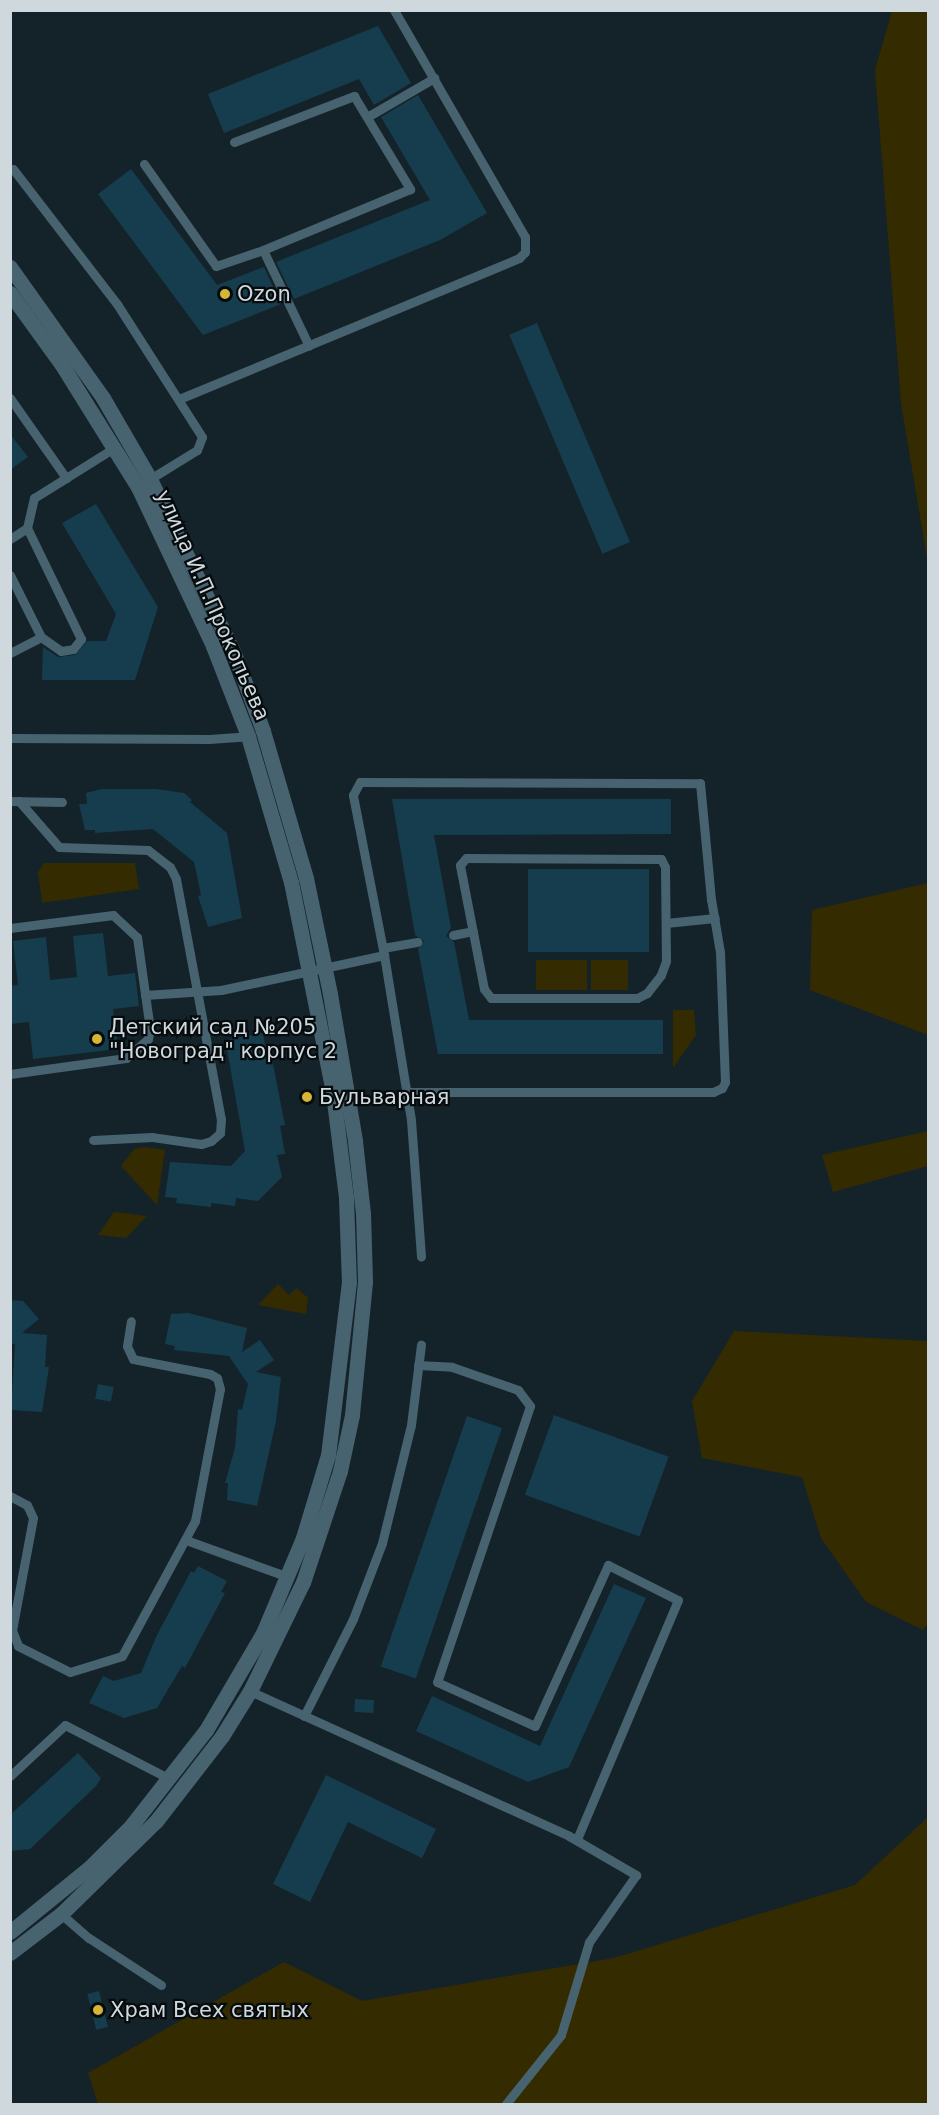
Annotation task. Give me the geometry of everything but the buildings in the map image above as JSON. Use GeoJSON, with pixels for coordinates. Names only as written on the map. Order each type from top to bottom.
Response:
{"type":"FeatureCollection","features":[{"type":"Feature","properties":{"kind":"street","name":"улица И.П.Прокопьева"},"geometry":{"type":"LineString","coordinates":[[10,267],[103,398],[121,444]]}},
{"type":"Feature","properties":{"kind":"street","name":"улица И.П.Прокопьева"},"geometry":{"type":"LineString","coordinates":[[10,293],[121,444],[144,483],[235,656],[263,732],[286,800],[318,970],[341,1151],[350,1282],[328,1455],[295,1579],[250,1691],[177,1782],[122,1858],[61,1914],[10,1953]]}},
{"type":"Feature","properties":{"kind":"street","name":"улица И.П.Прокопьева"},"geometry":{"type":"LineString","coordinates":[[144,483],[248,736],[318,970]]}},
{"type":"Feature","properties":{"kind":"street"},"geometry":{"type":"LineString","coordinates":[[248,736],[263,732]]}},
{"type":"Feature","properties":{"kind":"street","name":"улица И.П.Прокопьева"},"geometry":{"type":"LineString","coordinates":[[10,1932],[49,1904],[177,1782],[295,1579]]}},
{"type":"Feature","properties":{"kind":"street"},"geometry":{"type":"LineString","coordinates":[[49,1904],[61,1914]]}},
{"type":"Feature","properties":{"kind":"lane"},"geometry":{"type":"LineString","coordinates":[[179,399],[519,258],[525,252],[525,237],[394,10]]}},
{"type":"Feature","properties":{"kind":"lane"},"geometry":{"type":"LineString","coordinates":[[367,117],[434,78]]}},
{"type":"Feature","properties":{"kind":"lane"},"geometry":{"type":"LineString","coordinates":[[144,164],[216,266],[263,250],[410,189],[354,96],[234,142]]}},
{"type":"Feature","properties":{"kind":"lane"},"geometry":{"type":"LineString","coordinates":[[13,169],[92,270],[179,399],[202,443],[144,483]]}},
{"type":"Feature","properties":{"kind":"lane"},"geometry":{"type":"LineString","coordinates":[[263,250],[309,346]]}},
{"type":"Feature","properties":{"kind":"lane"},"geometry":{"type":"LineString","coordinates":[[10,398],[66,478]]}},
{"type":"Feature","properties":{"kind":"lane"},"geometry":{"type":"LineString","coordinates":[[10,575],[41,637],[61,651],[74,649],[81,639],[27,528],[34,498],[121,444]]}},
{"type":"Feature","properties":{"kind":"lane"},"geometry":{"type":"LineString","coordinates":[[10,539],[27,528]]}},
{"type":"Feature","properties":{"kind":"lane"},"geometry":{"type":"LineString","coordinates":[[10,653],[41,637]]}},
{"type":"Feature","properties":{"kind":"lane"},"geometry":{"type":"LineString","coordinates":[[10,738],[209,739],[248,736]]}},
{"type":"Feature","properties":{"kind":"lane"},"geometry":{"type":"LineString","coordinates":[[408,1092],[718,1091],[725,1082],[720,952],[703,790],[697,782],[363,780],[356,785],[353,795],[384,952],[408,1092],[421,1257]]}},
{"type":"Feature","properties":{"kind":"lane"},"geometry":{"type":"LineString","coordinates":[[15,801],[62,802]]}},
{"type":"Feature","properties":{"kind":"lane"},"geometry":{"type":"LineString","coordinates":[[15,801],[59,847],[145,850],[170,867],[176,879],[221,1119],[216,1138],[201,1144],[152,1137],[93,1140]]}},
{"type":"Feature","properties":{"kind":"lane"},"geometry":{"type":"LineString","coordinates":[[466,858],[661,859],[665,867],[664,970],[647,993],[633,999],[491,998],[484,989],[473,931],[460,862],[466,858]]}},
{"type":"Feature","properties":{"kind":"lane"},"geometry":{"type":"LineString","coordinates":[[10,928],[113,915],[137,936],[150,1030],[148,1039],[133,1055],[10,1074]]}},
{"type":"Feature","properties":{"kind":"lane"},"geometry":{"type":"LineString","coordinates":[[666,923],[715,918]]}},
{"type":"Feature","properties":{"kind":"lane"},"geometry":{"type":"LineString","coordinates":[[453,935],[473,931]]}},
{"type":"Feature","properties":{"kind":"lane"},"geometry":{"type":"LineString","coordinates":[[145,995],[221,990],[318,970],[417,942]]}},
{"type":"Feature","properties":{"kind":"lane"},"geometry":{"type":"LineString","coordinates":[[10,1496],[27,1505],[33,1518],[12,1630],[14,1641],[25,1652],[64,1671],[79,1671],[126,1652],[186,1539],[199,1508],[220,1382],[210,1374],[134,1359],[127,1346],[131,1321]]}},
{"type":"Feature","properties":{"kind":"lane"},"geometry":{"type":"LineString","coordinates":[[304,1716],[353,1619],[382,1543],[403,1465],[421,1346]]}},
{"type":"Feature","properties":{"kind":"lane"},"geometry":{"type":"LineString","coordinates":[[418,1365],[452,1367],[518,1390],[530,1406],[437,1682],[535,1726],[608,1564],[678,1600],[577,1839]]}},
{"type":"Feature","properties":{"kind":"lane"},"geometry":{"type":"LineString","coordinates":[[186,1539],[295,1579]]}},
{"type":"Feature","properties":{"kind":"lane"},"geometry":{"type":"LineString","coordinates":[[250,1691],[577,1839],[636,1875],[589,1942],[561,2035],[506,2104]]}},
{"type":"Feature","properties":{"kind":"lane"},"geometry":{"type":"LineString","coordinates":[[10,1776],[65,1725],[177,1782]]}},
{"type":"Feature","properties":{"kind":"lane"},"geometry":{"type":"LineString","coordinates":[[61,1914],[89,1938],[161,1984]]}},
{"type":"Feature","properties":{"kind":"shaded area"},"geometry":{"type":"Polygon","coordinates":[[[892,11],[928,11],[928,564],[901,403],[875,70],[892,11]]]}},
{"type":"Feature","properties":{"kind":"shaded area"},"geometry":{"type":"Polygon","coordinates":[[[44,863],[135,863],[139,889],[42,903],[38,872],[44,863]]]}},
{"type":"Feature","properties":{"kind":"shaded area"},"geometry":{"type":"Polygon","coordinates":[[[928,883],[928,1035],[810,990],[812,910],[928,883]]]}},
{"type":"Feature","properties":{"kind":"shaded area"},"geometry":{"type":"Polygon","coordinates":[[[536,960],[587,960],[587,990],[536,990],[536,960]]]}},
{"type":"Feature","properties":{"kind":"shaded area"},"geometry":{"type":"Polygon","coordinates":[[[591,960],[628,960],[628,990],[591,990],[591,960]]]}},
{"type":"Feature","properties":{"kind":"shaded area"},"geometry":{"type":"Polygon","coordinates":[[[673,1010],[694,1010],[696,1035],[673,1068],[673,1010]]]}},
{"type":"Feature","properties":{"kind":"shaded area"},"geometry":{"type":"Polygon","coordinates":[[[928,1131],[928,1166],[833,1192],[822,1155],[928,1131]]]}},
{"type":"Feature","properties":{"kind":"shaded area"},"geometry":{"type":"Polygon","coordinates":[[[144,1147],[165,1150],[157,1205],[121,1166],[134,1149],[144,1147]]]}},
{"type":"Feature","properties":{"kind":"shaded area"},"geometry":{"type":"Polygon","coordinates":[[[114,1212],[147,1216],[126,1238],[98,1235],[114,1212]]]}},
{"type":"Feature","properties":{"kind":"shaded area"},"geometry":{"type":"Polygon","coordinates":[[[278,1284],[289,1295],[297,1288],[308,1298],[306,1314],[258,1305],[278,1284]]]}},
{"type":"Feature","properties":{"kind":"shaded area"},"geometry":{"type":"Polygon","coordinates":[[[734,1331],[928,1341],[928,1624],[923,1630],[866,1602],[821,1538],[802,1477],[702,1458],[692,1401],[734,1331]]]}},
{"type":"Feature","properties":{"kind":"shaded area"},"geometry":{"type":"Polygon","coordinates":[[[928,1817],[928,2104],[98,2104],[88,2073],[284,1962],[362,2001],[614,1958],[855,1885],[928,1817]]]}},
{"type":"Feature","properties":{"kind":"place","name":"Ozon"},"geometry":{"type":"Point","coordinates":[225,294]}},
{"type":"Feature","properties":{"kind":"place","name":"Детский сад №205 \"Новоград\" корпус 2"},"geometry":{"type":"Point","coordinates":[97,1039]}},
{"type":"Feature","properties":{"kind":"place","name":"Бульварная"},"geometry":{"type":"Point","coordinates":[307,1097]}},
{"type":"Feature","properties":{"kind":"place","name":"Храм Всех святых"},"geometry":{"type":"Point","coordinates":[98,2010]}}]}
